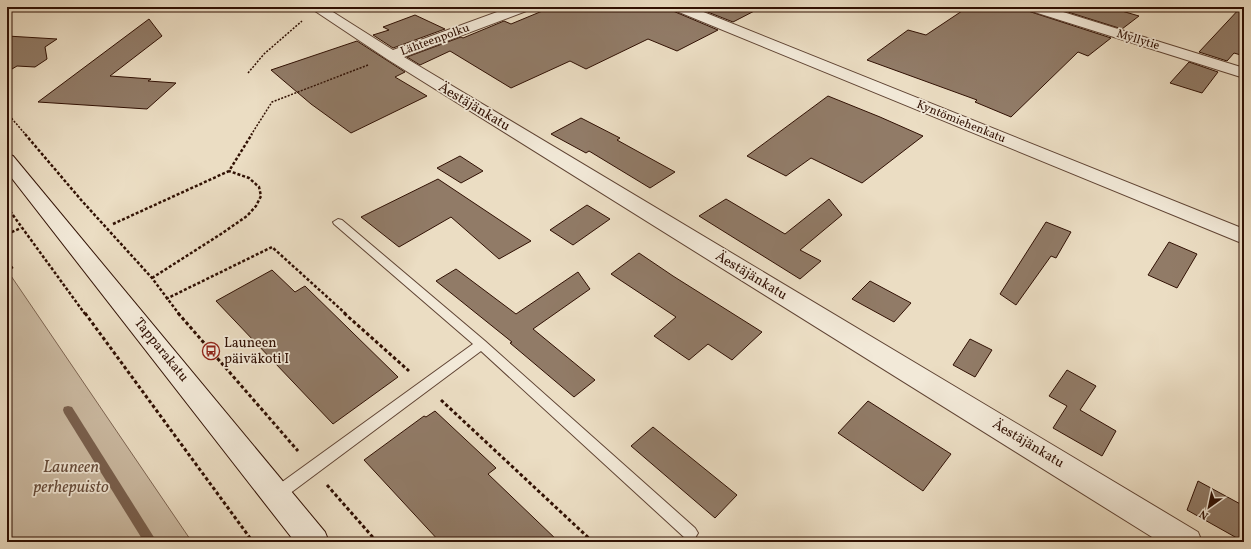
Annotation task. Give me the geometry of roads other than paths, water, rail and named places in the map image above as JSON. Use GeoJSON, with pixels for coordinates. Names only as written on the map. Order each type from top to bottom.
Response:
{"type":"FeatureCollection","features":[{"type":"Feature","properties":{"kind":"street","name":"Äestäjänkatu"},"geometry":{"type":"LineString","coordinates":[[317,7],[392,56],[1187,542]]}},
{"type":"Feature","properties":{"kind":"street","name":"Lähteenpolku"},"geometry":{"type":"LineString","coordinates":[[392,56],[524,7]]}},
{"type":"Feature","properties":{"kind":"street","name":"Kyntömiehenkatu"},"geometry":{"type":"LineString","coordinates":[[679,7],[1244,237]]}},
{"type":"Feature","properties":{"kind":"street","name":"Myllytie"},"geometry":{"type":"LineString","coordinates":[[1032,7],[1244,73]]}},
{"type":"Feature","properties":{"kind":"street","name":"Tapparakatu"},"geometry":{"type":"LineString","coordinates":[[7,160],[314,542]]}},
{"type":"Feature","properties":{"kind":"lane"},"geometry":{"type":"LineString","coordinates":[[338,222],[482,344],[690,533]]}},
{"type":"Feature","properties":{"kind":"lane"},"geometry":{"type":"LineString","coordinates":[[276,495],[482,344]]}},
{"type":"Feature","properties":{"kind":"waterway"},"geometry":{"type":"LineString","coordinates":[[68,410],[151,542]]}},
{"type":"Feature","properties":{"kind":"place","name":"Launeen päiväkoti I"},"geometry":{"type":"Point","coordinates":[211,351]}},
{"type":"Feature","properties":{"kind":"park label","name":"Launeen perhepuisto"},"geometry":{"type":"Point","coordinates":[71,477]}}]}
